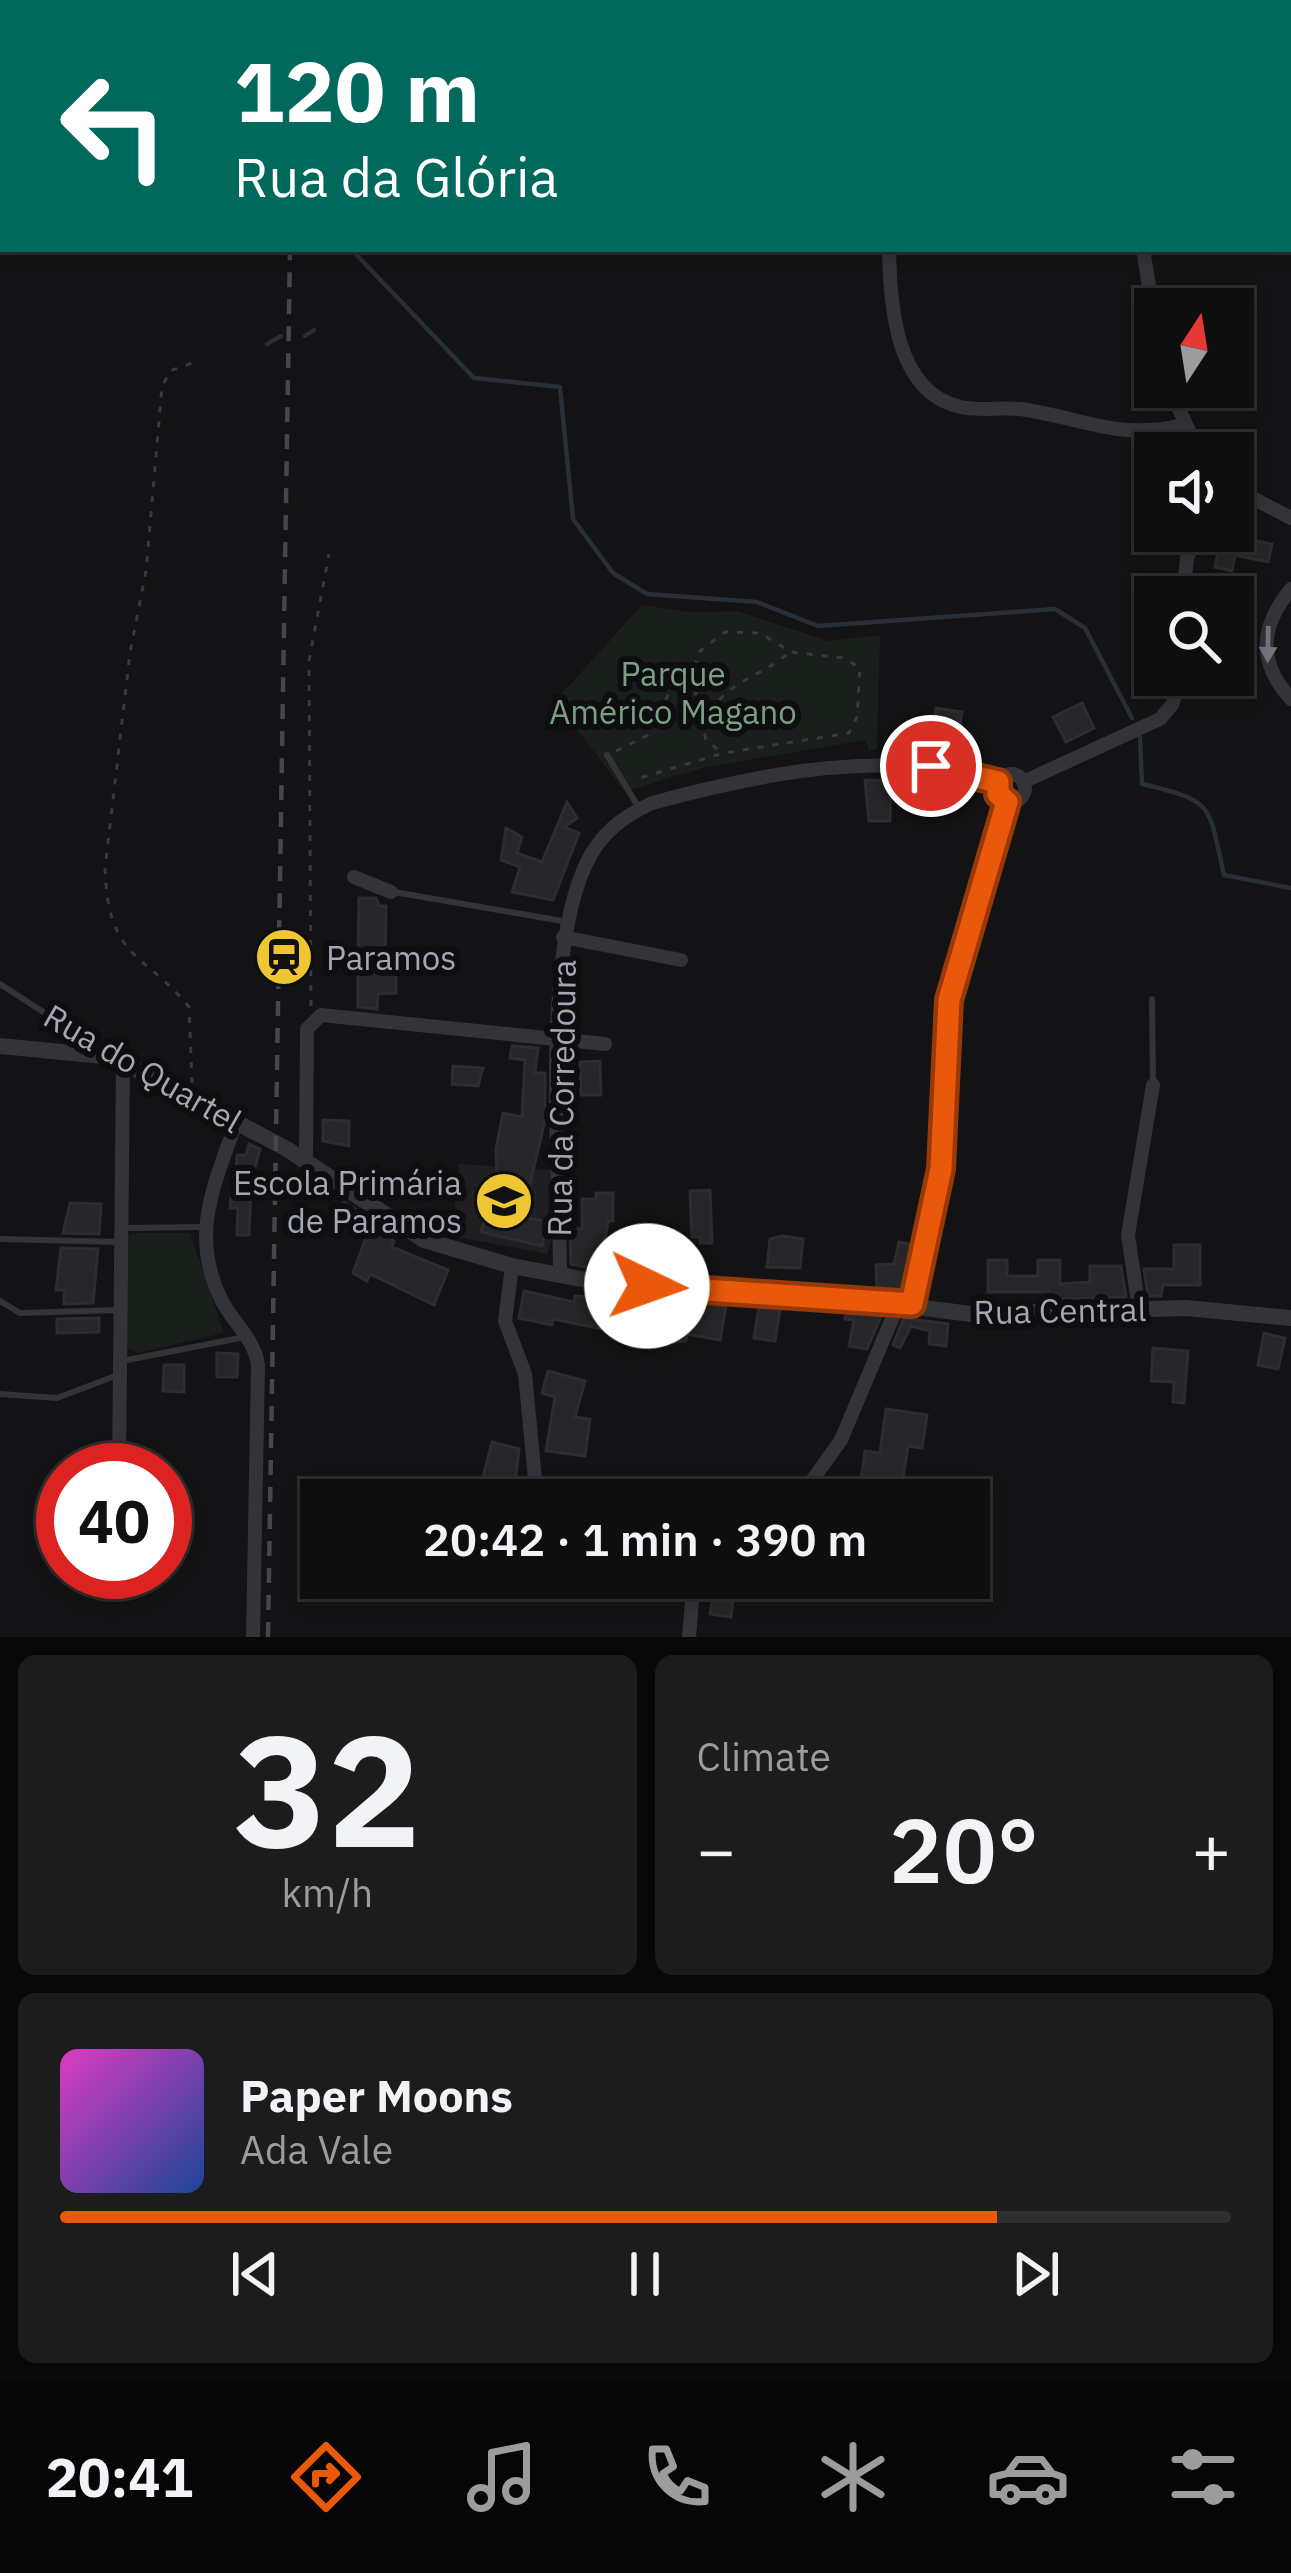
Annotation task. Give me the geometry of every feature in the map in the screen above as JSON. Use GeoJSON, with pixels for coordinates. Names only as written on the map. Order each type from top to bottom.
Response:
{"type":"FeatureCollection","features":[{"type":"Feature","properties":{"kind":"street"},"geometry":{"type":"LineString","coordinates":[[889,252],[892,330],[936,394],[960,407],[1027,410],[1114,433],[1183,425]]}},
{"type":"Feature","properties":{"kind":"street"},"geometry":{"type":"LineString","coordinates":[[1143,252],[1149,288]]}},
{"type":"Feature","properties":{"kind":"street"},"geometry":{"type":"LineString","coordinates":[[1177,408],[1187,432]]}},
{"type":"Feature","properties":{"kind":"street"},"geometry":{"type":"LineString","coordinates":[[1254,499],[1291,518]]}},
{"type":"Feature","properties":{"kind":"street"},"geometry":{"type":"LineString","coordinates":[[1291,589],[1272,612],[1264,638],[1266,661],[1291,699]]}},
{"type":"Feature","properties":{"kind":"street"},"geometry":{"type":"LineString","coordinates":[[1023,782],[1160,719],[1172,696]]}},
{"type":"Feature","properties":{"kind":"street","name":"Rua da Corredoura"},"geometry":{"type":"LineString","coordinates":[[560,1276],[565,930],[585,865],[602,836],[640,809],[687,794],[858,765],[956,769],[998,782]]}},
{"type":"Feature","properties":{"kind":"street"},"geometry":{"type":"LineString","coordinates":[[1007,802],[998,794],[998,782],[1013,774],[1023,782]]}},
{"type":"Feature","properties":{"kind":"street"},"geometry":{"type":"LineString","coordinates":[[1007,802],[1020,799],[1023,782]]}},
{"type":"Feature","properties":{"kind":"street"},"geometry":{"type":"LineString","coordinates":[[813,1479],[841,1440],[904,1306],[941,1169],[949,1000],[1007,802]]}},
{"type":"Feature","properties":{"kind":"street"},"geometry":{"type":"LineString","coordinates":[[353,878],[392,892]]}},
{"type":"Feature","properties":{"kind":"street"},"geometry":{"type":"LineString","coordinates":[[565,930],[681,960]]}},
{"type":"Feature","properties":{"kind":"street"},"geometry":{"type":"LineString","coordinates":[[306,1160],[307,1029],[311,1019],[321,1015],[605,1044]]}},
{"type":"Feature","properties":{"kind":"street"},"geometry":{"type":"LineString","coordinates":[[0,1046],[118,1060],[126,1098],[119,1443]]}},
{"type":"Feature","properties":{"kind":"street","name":"Rua do Quartel"},"geometry":{"type":"LineString","coordinates":[[118,1060],[287,1149]]}},
{"type":"Feature","properties":{"kind":"street"},"geometry":{"type":"LineString","coordinates":[[126,1098],[151,1077]]}},
{"type":"Feature","properties":{"kind":"street"},"geometry":{"type":"LineString","coordinates":[[1138,1309],[1127,1235],[1154,1084]]}},
{"type":"Feature","properties":{"kind":"street"},"geometry":{"type":"LineString","coordinates":[[236,1123],[203,1227],[218,1291],[248,1336],[258,1365],[253,1637]]}},
{"type":"Feature","properties":{"kind":"street","name":"Rua Central"},"geometry":{"type":"LineString","coordinates":[[287,1149],[424,1240],[560,1276],[602,1283],[828,1296],[971,1314],[1230,1310],[1291,1318]]}},
{"type":"Feature","properties":{"kind":"street"},"geometry":{"type":"LineString","coordinates":[[512,1266],[505,1321],[524,1374],[536,1479]]}},
{"type":"Feature","properties":{"kind":"street"},"geometry":{"type":"LineString","coordinates":[[689,1637],[692,1599]]}},
{"type":"Feature","properties":{"kind":"lane"},"geometry":{"type":"LineString","coordinates":[[607,754],[640,809]]}},
{"type":"Feature","properties":{"kind":"lane"},"geometry":{"type":"LineString","coordinates":[[392,892],[565,930]]}},
{"type":"Feature","properties":{"kind":"lane","name":"Rua do Quartel"},"geometry":{"type":"LineString","coordinates":[[0,985],[118,1060]]}},
{"type":"Feature","properties":{"kind":"lane"},"geometry":{"type":"LineString","coordinates":[[1152,999],[1154,1084]]}},
{"type":"Feature","properties":{"kind":"lane"},"geometry":{"type":"LineString","coordinates":[[0,1239],[121,1236],[203,1227]]}},
{"type":"Feature","properties":{"kind":"lane"},"geometry":{"type":"LineString","coordinates":[[0,1301],[20,1312],[119,1310]]}},
{"type":"Feature","properties":{"kind":"lane"},"geometry":{"type":"LineString","coordinates":[[0,1394],[57,1398],[119,1368],[248,1336]]}},
{"type":"Feature","properties":{"kind":"path"},"geometry":{"type":"LineString","coordinates":[[190,1097],[193,1019],[189,1007],[138,964],[122,942],[106,894],[105,868],[130,653],[146,571],[162,387],[170,371],[192,362]]}},
{"type":"Feature","properties":{"kind":"path"},"geometry":{"type":"LineString","coordinates":[[311,1019],[306,887],[309,662],[329,554]]}},
{"type":"Feature","properties":{"kind":"path"},"geometry":{"type":"LineString","coordinates":[[607,754],[648,735],[668,695],[692,673],[700,651],[725,632],[760,634],[791,652],[844,658],[860,668],[854,728],[724,753],[626,782]]}},
{"type":"Feature","properties":{"kind":"path"},"geometry":{"type":"LineString","coordinates":[[703,724],[719,693],[757,676],[791,652]]}},
{"type":"Feature","properties":{"kind":"path"},"geometry":{"type":"LineString","coordinates":[[692,673],[706,740],[724,753]]}},
{"type":"Feature","properties":{"kind":"shaded area","name":"Escola Primária de Paramos"},"geometry":{"type":"Polygon","coordinates":[[[459,1164],[550,1170],[554,1233],[547,1254],[452,1236],[459,1164]]]}},
{"type":"Feature","properties":{"kind":"green space","name":"Parque Américo Magano"},"geometry":{"type":"Polygon","coordinates":[[[642,605],[690,612],[737,611],[829,641],[880,635],[877,749],[869,751],[865,740],[702,768],[625,792],[555,701],[642,605]]]}},
{"type":"Feature","properties":{"kind":"green space"},"geometry":{"type":"Polygon","coordinates":[[[132,1233],[190,1233],[224,1333],[138,1353],[127,1348],[127,1237],[132,1233]]]}},
{"type":"Feature","properties":{"kind":"building"},"geometry":{"type":"Polygon","coordinates":[[[1254,540],[1272,544],[1268,562],[1235,555],[1232,571],[1215,567],[1218,552],[1254,552],[1254,540]]]}},
{"type":"Feature","properties":{"kind":"building"},"geometry":{"type":"Polygon","coordinates":[[[1082,703],[1094,728],[1066,742],[1053,717],[1082,703]]]}},
{"type":"Feature","properties":{"kind":"building"},"geometry":{"type":"Polygon","coordinates":[[[936,708],[962,712],[957,743],[932,740],[936,708]]]}},
{"type":"Feature","properties":{"kind":"building"},"geometry":{"type":"Polygon","coordinates":[[[865,780],[891,781],[890,821],[869,821],[865,780]]]}},
{"type":"Feature","properties":{"kind":"building"},"geometry":{"type":"Polygon","coordinates":[[[567,802],[577,818],[564,827],[579,833],[553,900],[512,892],[520,867],[501,860],[506,828],[522,837],[517,853],[542,862],[567,802]]]}},
{"type":"Feature","properties":{"kind":"building"},"geometry":{"type":"Polygon","coordinates":[[[359,898],[376,898],[379,906],[386,906],[385,969],[396,969],[396,993],[378,994],[377,1009],[358,1007],[358,973],[351,973],[351,953],[358,953],[359,898]]]}},
{"type":"Feature","properties":{"kind":"building"},"geometry":{"type":"Polygon","coordinates":[[[267,944],[304,944],[304,966],[267,966],[267,944]]]}},
{"type":"Feature","properties":{"kind":"building"},"geometry":{"type":"Polygon","coordinates":[[[512,1046],[538,1048],[535,1073],[545,1073],[545,1120],[524,1209],[525,1217],[547,1222],[542,1246],[481,1232],[487,1208],[507,1213],[514,1183],[497,1182],[496,1149],[503,1113],[522,1117],[525,1060],[510,1058],[512,1046]]]}},
{"type":"Feature","properties":{"kind":"building"},"geometry":{"type":"Polygon","coordinates":[[[600,1061],[601,1095],[581,1095],[580,1062],[600,1061]]]}},
{"type":"Feature","properties":{"kind":"building"},"geometry":{"type":"Polygon","coordinates":[[[453,1066],[483,1068],[478,1086],[452,1084],[453,1066]]]}},
{"type":"Feature","properties":{"kind":"building"},"geometry":{"type":"Polygon","coordinates":[[[323,1120],[349,1121],[349,1146],[323,1141],[323,1120]]]}},
{"type":"Feature","properties":{"kind":"building"},"geometry":{"type":"Polygon","coordinates":[[[249,1144],[260,1149],[253,1175],[257,1176],[256,1191],[251,1191],[249,1235],[237,1235],[238,1208],[230,1208],[231,1196],[235,1196],[237,1155],[246,1155],[249,1144]]]}},
{"type":"Feature","properties":{"kind":"building"},"geometry":{"type":"Polygon","coordinates":[[[710,1190],[712,1243],[700,1243],[700,1237],[692,1237],[690,1191],[710,1190]]]}},
{"type":"Feature","properties":{"kind":"building"},"geometry":{"type":"Polygon","coordinates":[[[596,1193],[613,1193],[613,1221],[608,1221],[600,1270],[571,1264],[570,1229],[582,1229],[582,1199],[596,1199],[596,1193]]]}},
{"type":"Feature","properties":{"kind":"building"},"geometry":{"type":"Polygon","coordinates":[[[344,1202],[387,1230],[384,1237],[394,1241],[392,1247],[448,1270],[434,1305],[370,1274],[367,1281],[353,1273],[367,1235],[336,1220],[344,1202]]]}},
{"type":"Feature","properties":{"kind":"building"},"geometry":{"type":"Polygon","coordinates":[[[70,1203],[101,1204],[99,1234],[63,1233],[70,1203]]]}},
{"type":"Feature","properties":{"kind":"building"},"geometry":{"type":"Polygon","coordinates":[[[770,1239],[803,1239],[800,1268],[767,1267],[770,1239]]]}},
{"type":"Feature","properties":{"kind":"building"},"geometry":{"type":"Polygon","coordinates":[[[899,1242],[917,1246],[904,1293],[877,1289],[876,1265],[894,1264],[899,1242]]]}},
{"type":"Feature","properties":{"kind":"building"},"geometry":{"type":"Polygon","coordinates":[[[1174,1245],[1200,1245],[1200,1285],[1163,1285],[1161,1296],[1148,1296],[1144,1269],[1174,1269],[1174,1245]]]}},
{"type":"Feature","properties":{"kind":"building"},"geometry":{"type":"Polygon","coordinates":[[[61,1248],[98,1249],[93,1303],[64,1304],[64,1290],[56,1290],[61,1248]]]}},
{"type":"Feature","properties":{"kind":"building"},"geometry":{"type":"Polygon","coordinates":[[[988,1260],[1007,1260],[1007,1276],[1038,1276],[1038,1260],[1060,1260],[1060,1284],[1090,1282],[1090,1266],[1121,1266],[1126,1297],[1049,1299],[1049,1292],[988,1292],[988,1260]]]}},
{"type":"Feature","properties":{"kind":"building"},"geometry":{"type":"Polygon","coordinates":[[[524,1291],[574,1302],[575,1296],[637,1302],[645,1306],[641,1342],[629,1343],[627,1326],[602,1329],[519,1318],[524,1291]]]}},
{"type":"Feature","properties":{"kind":"building"},"geometry":{"type":"Polygon","coordinates":[[[669,1302],[726,1306],[720,1340],[687,1334],[686,1341],[662,1343],[669,1302]]]}},
{"type":"Feature","properties":{"kind":"building"},"geometry":{"type":"Polygon","coordinates":[[[759,1307],[780,1310],[775,1341],[754,1338],[759,1307]]]}},
{"type":"Feature","properties":{"kind":"building"},"geometry":{"type":"Polygon","coordinates":[[[847,1311],[881,1316],[867,1349],[849,1346],[854,1320],[845,1319],[847,1311]]]}},
{"type":"Feature","properties":{"kind":"building"},"geometry":{"type":"Polygon","coordinates":[[[99,1318],[99,1332],[57,1333],[57,1319],[99,1318]]]}},
{"type":"Feature","properties":{"kind":"building"},"geometry":{"type":"Polygon","coordinates":[[[904,1318],[948,1324],[946,1346],[929,1344],[930,1331],[911,1326],[900,1348],[893,1345],[904,1318]]]}},
{"type":"Feature","properties":{"kind":"building"},"geometry":{"type":"Polygon","coordinates":[[[1264,1333],[1285,1338],[1278,1369],[1258,1365],[1264,1333]]]}},
{"type":"Feature","properties":{"kind":"building"},"geometry":{"type":"Polygon","coordinates":[[[1153,1348],[1188,1351],[1184,1403],[1173,1402],[1174,1382],[1151,1381],[1153,1348]]]}},
{"type":"Feature","properties":{"kind":"building"},"geometry":{"type":"Polygon","coordinates":[[[217,1353],[238,1354],[237,1377],[217,1377],[217,1353]]]}},
{"type":"Feature","properties":{"kind":"building"},"geometry":{"type":"Polygon","coordinates":[[[164,1365],[184,1365],[184,1392],[163,1391],[164,1365]]]}},
{"type":"Feature","properties":{"kind":"building"},"geometry":{"type":"Polygon","coordinates":[[[548,1371],[585,1381],[575,1417],[590,1419],[585,1456],[546,1451],[555,1397],[542,1393],[548,1371]]]}},
{"type":"Feature","properties":{"kind":"building"},"geometry":{"type":"Polygon","coordinates":[[[886,1409],[927,1415],[922,1448],[908,1446],[903,1479],[861,1479],[865,1451],[880,1453],[886,1409]]]}},
{"type":"Feature","properties":{"kind":"building"},"geometry":{"type":"Polygon","coordinates":[[[492,1442],[519,1449],[515,1479],[483,1477],[492,1442]]]}},
{"type":"Feature","properties":{"kind":"building"},"geometry":{"type":"Polygon","coordinates":[[[712,1599],[733,1599],[731,1617],[710,1614],[712,1599]]]}},
{"type":"Feature","properties":{"kind":"waterway"},"geometry":{"type":"LineString","coordinates":[[354,252],[474,378],[560,387],[573,519],[613,573],[647,594],[757,602],[818,626],[1055,609],[1085,628],[1132,718]]}},
{"type":"Feature","properties":{"kind":"waterway"},"geometry":{"type":"LineString","coordinates":[[305,336],[314,330]]}},
{"type":"Feature","properties":{"kind":"waterway"},"geometry":{"type":"LineString","coordinates":[[267,344],[281,336]]}},
{"type":"Feature","properties":{"kind":"waterway"},"geometry":{"type":"LineString","coordinates":[[1140,737],[1142,784],[1183,795],[1204,809],[1224,875],[1291,888]]}},
{"type":"Feature","properties":{"kind":"railway"},"geometry":{"type":"LineString","coordinates":[[268,1637],[290,252]]}},
{"type":"Feature","properties":{"kind":"place","name":"Paramos"},"geometry":{"type":"Point","coordinates":[284,957]}},
{"type":"Feature","properties":{"kind":"place","name":"Escola Primária de Paramos"},"geometry":{"type":"Point","coordinates":[504,1201]}},
{"type":"Feature","properties":{"kind":"route"},"geometry":{"type":"LineString","coordinates":[[647,1286],[828,1296],[897,1307],[912,1304],[930,1240],[941,1169],[949,1000],[1007,802],[998,794],[998,782],[931,766]]}}]}
